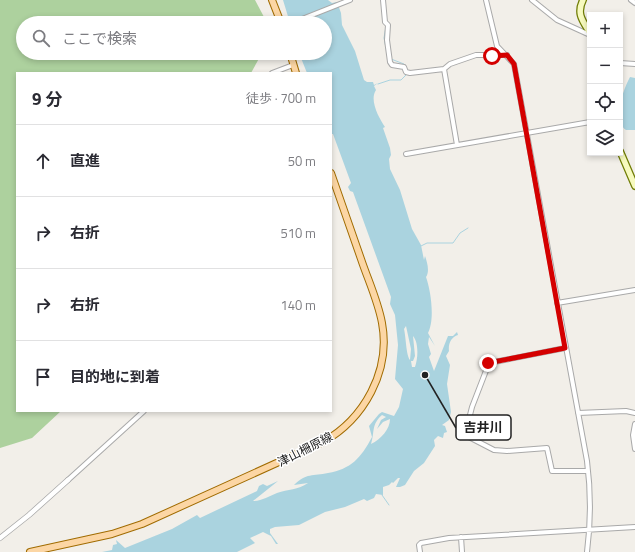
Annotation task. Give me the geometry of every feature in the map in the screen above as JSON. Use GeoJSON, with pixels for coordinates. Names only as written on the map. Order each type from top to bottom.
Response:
{"type":"FeatureCollection","features":[{"type":"Feature","properties":{"kind":"main road"},"geometry":{"type":"LineString","coordinates":[[272,0],[278,16]]}},
{"type":"Feature","properties":{"kind":"main road"},"geometry":{"type":"LineString","coordinates":[[583,0],[579,9],[580,16],[587,29]]}},
{"type":"Feature","properties":{"kind":"main road"},"geometry":{"type":"LineString","coordinates":[[292,60],[296,72]]}},
{"type":"Feature","properties":{"kind":"main road"},"geometry":{"type":"LineString","coordinates":[[622,156],[635,186]]}},
{"type":"Feature","properties":{"kind":"main road","name":"津山柵原線"},"geometry":{"type":"LineString","coordinates":[[30,552],[112,534],[161,516],[323,442],[345,428],[358,414],[370,396],[378,378],[383,351],[383,332],[377,304],[332,176]]}},
{"type":"Feature","properties":{"kind":"street"},"geometry":{"type":"LineString","coordinates":[[310,16],[350,0]]}},
{"type":"Feature","properties":{"kind":"street"},"geometry":{"type":"LineString","coordinates":[[383,0],[386,22],[388,25],[386,40],[392,65],[404,67],[406,72],[410,73],[444,69],[466,58],[476,56],[507,55]]}},
{"type":"Feature","properties":{"kind":"street"},"geometry":{"type":"LineString","coordinates":[[486,0],[497,46],[514,64],[527,133],[591,491],[590,530],[587,552]]}},
{"type":"Feature","properties":{"kind":"street"},"geometry":{"type":"LineString","coordinates":[[532,0],[557,20],[587,33]]}},
{"type":"Feature","properties":{"kind":"street"},"geometry":{"type":"LineString","coordinates":[[631,0],[635,3]]}},
{"type":"Feature","properties":{"kind":"street"},"geometry":{"type":"LineString","coordinates":[[623,63],[635,64]]}},
{"type":"Feature","properties":{"kind":"street"},"geometry":{"type":"LineString","coordinates":[[275,72],[294,66]]}},
{"type":"Feature","properties":{"kind":"street"},"geometry":{"type":"LineString","coordinates":[[444,69],[457,145]]}},
{"type":"Feature","properties":{"kind":"street"},"geometry":{"type":"LineString","coordinates":[[406,154],[587,123]]}},
{"type":"Feature","properties":{"kind":"street"},"geometry":{"type":"LineString","coordinates":[[557,303],[635,290]]}},
{"type":"Feature","properties":{"kind":"street"},"geometry":{"type":"LineString","coordinates":[[565,348],[488,363],[472,407],[466,435],[494,450],[507,451],[547,448],[552,471],[588,471]]}},
{"type":"Feature","properties":{"kind":"street"},"geometry":{"type":"LineString","coordinates":[[578,413],[626,411],[635,414]]}},
{"type":"Feature","properties":{"kind":"street"},"geometry":{"type":"LineString","coordinates":[[0,538],[29,515],[143,412]]}},
{"type":"Feature","properties":{"kind":"street"},"geometry":{"type":"LineString","coordinates":[[635,424],[633,435],[635,446]]}},
{"type":"Feature","properties":{"kind":"street"},"geometry":{"type":"LineString","coordinates":[[420,552],[419,545],[423,543],[461,537],[635,527]]}},
{"type":"Feature","properties":{"kind":"street"},"geometry":{"type":"LineString","coordinates":[[461,537],[462,552]]}},
{"type":"Feature","properties":{"kind":"green space"},"geometry":{"type":"Polygon","coordinates":[[[0,0],[255,0],[263,16],[16,16],[16,60],[258,60],[252,72],[16,72],[16,412],[60,412],[32,438],[0,448],[0,0]]]}},
{"type":"Feature","properties":{"kind":"water"},"geometry":{"type":"Polygon","coordinates":[[[283,0],[328,0],[332,3],[337,2],[341,13],[342,25],[355,51],[364,80],[367,82],[373,82],[374,85],[378,83],[374,86],[376,90],[374,94],[374,104],[385,127],[383,128],[391,155],[389,159],[390,169],[400,190],[412,229],[421,245],[424,260],[425,256],[428,269],[426,277],[431,297],[432,313],[428,333],[435,346],[429,337],[428,344],[431,354],[429,357],[434,371],[448,336],[453,336],[457,332],[458,335],[450,341],[449,351],[446,356],[450,365],[447,384],[451,412],[449,420],[442,425],[445,426],[447,432],[444,433],[443,438],[438,436],[434,440],[435,446],[424,463],[414,471],[405,485],[396,487],[400,478],[398,478],[393,483],[392,482],[383,487],[383,495],[376,494],[374,498],[367,501],[364,499],[345,507],[325,512],[299,525],[275,527],[270,529],[270,533],[278,544],[276,544],[271,536],[263,532],[250,538],[255,543],[237,552],[102,552],[112,550],[113,545],[117,544],[116,540],[125,548],[172,529],[197,515],[200,518],[257,491],[259,486],[263,484],[267,486],[278,481],[253,501],[297,488],[308,483],[294,485],[302,478],[343,469],[359,457],[364,451],[372,437],[369,426],[379,414],[382,412],[394,416],[399,407],[403,389],[395,379],[398,345],[395,315],[390,304],[391,297],[353,192],[350,191],[348,187],[351,183],[332,134],[332,72],[307,72],[302,60],[332,60],[332,16],[288,16],[283,0]],[[406,326],[404,329],[410,360],[411,349],[406,326]],[[413,336],[415,356],[413,361],[411,361],[412,367],[415,367],[417,360],[417,347],[413,336]],[[382,415],[376,422],[371,444],[384,433],[390,423],[390,419],[383,422],[377,429],[381,420],[386,417],[382,415]]]}},
{"type":"Feature","properties":{"kind":"water"},"geometry":{"type":"Polygon","coordinates":[[[630,77],[635,78],[635,130],[626,130],[623,126],[624,89],[630,77]]]}},
{"type":"Feature","properties":{"kind":"waterway"},"geometry":{"type":"LineString","coordinates":[[386,26],[384,38],[388,58]]}},
{"type":"Feature","properties":{"kind":"waterway"},"geometry":{"type":"LineString","coordinates":[[391,59],[404,64],[408,71]]}},
{"type":"Feature","properties":{"kind":"waterway"},"geometry":{"type":"LineString","coordinates":[[378,84],[390,80],[401,80],[407,74]]}},
{"type":"Feature","properties":{"kind":"waterway"},"geometry":{"type":"LineString","coordinates":[[421,246],[427,243],[453,243],[460,233],[468,228]]}},
{"type":"Feature","properties":{"kind":"waterway"},"geometry":{"type":"LineString","coordinates":[[382,495],[389,505]]}},
{"type":"Feature","properties":{"kind":"place","name":"吉井川"},"geometry":{"type":"Point","coordinates":[425,375]}},
{"type":"Feature","properties":{"kind":"route"},"geometry":{"type":"LineString","coordinates":[[488,363],[565,348],[514,64],[507,55],[492,56]]}}]}
